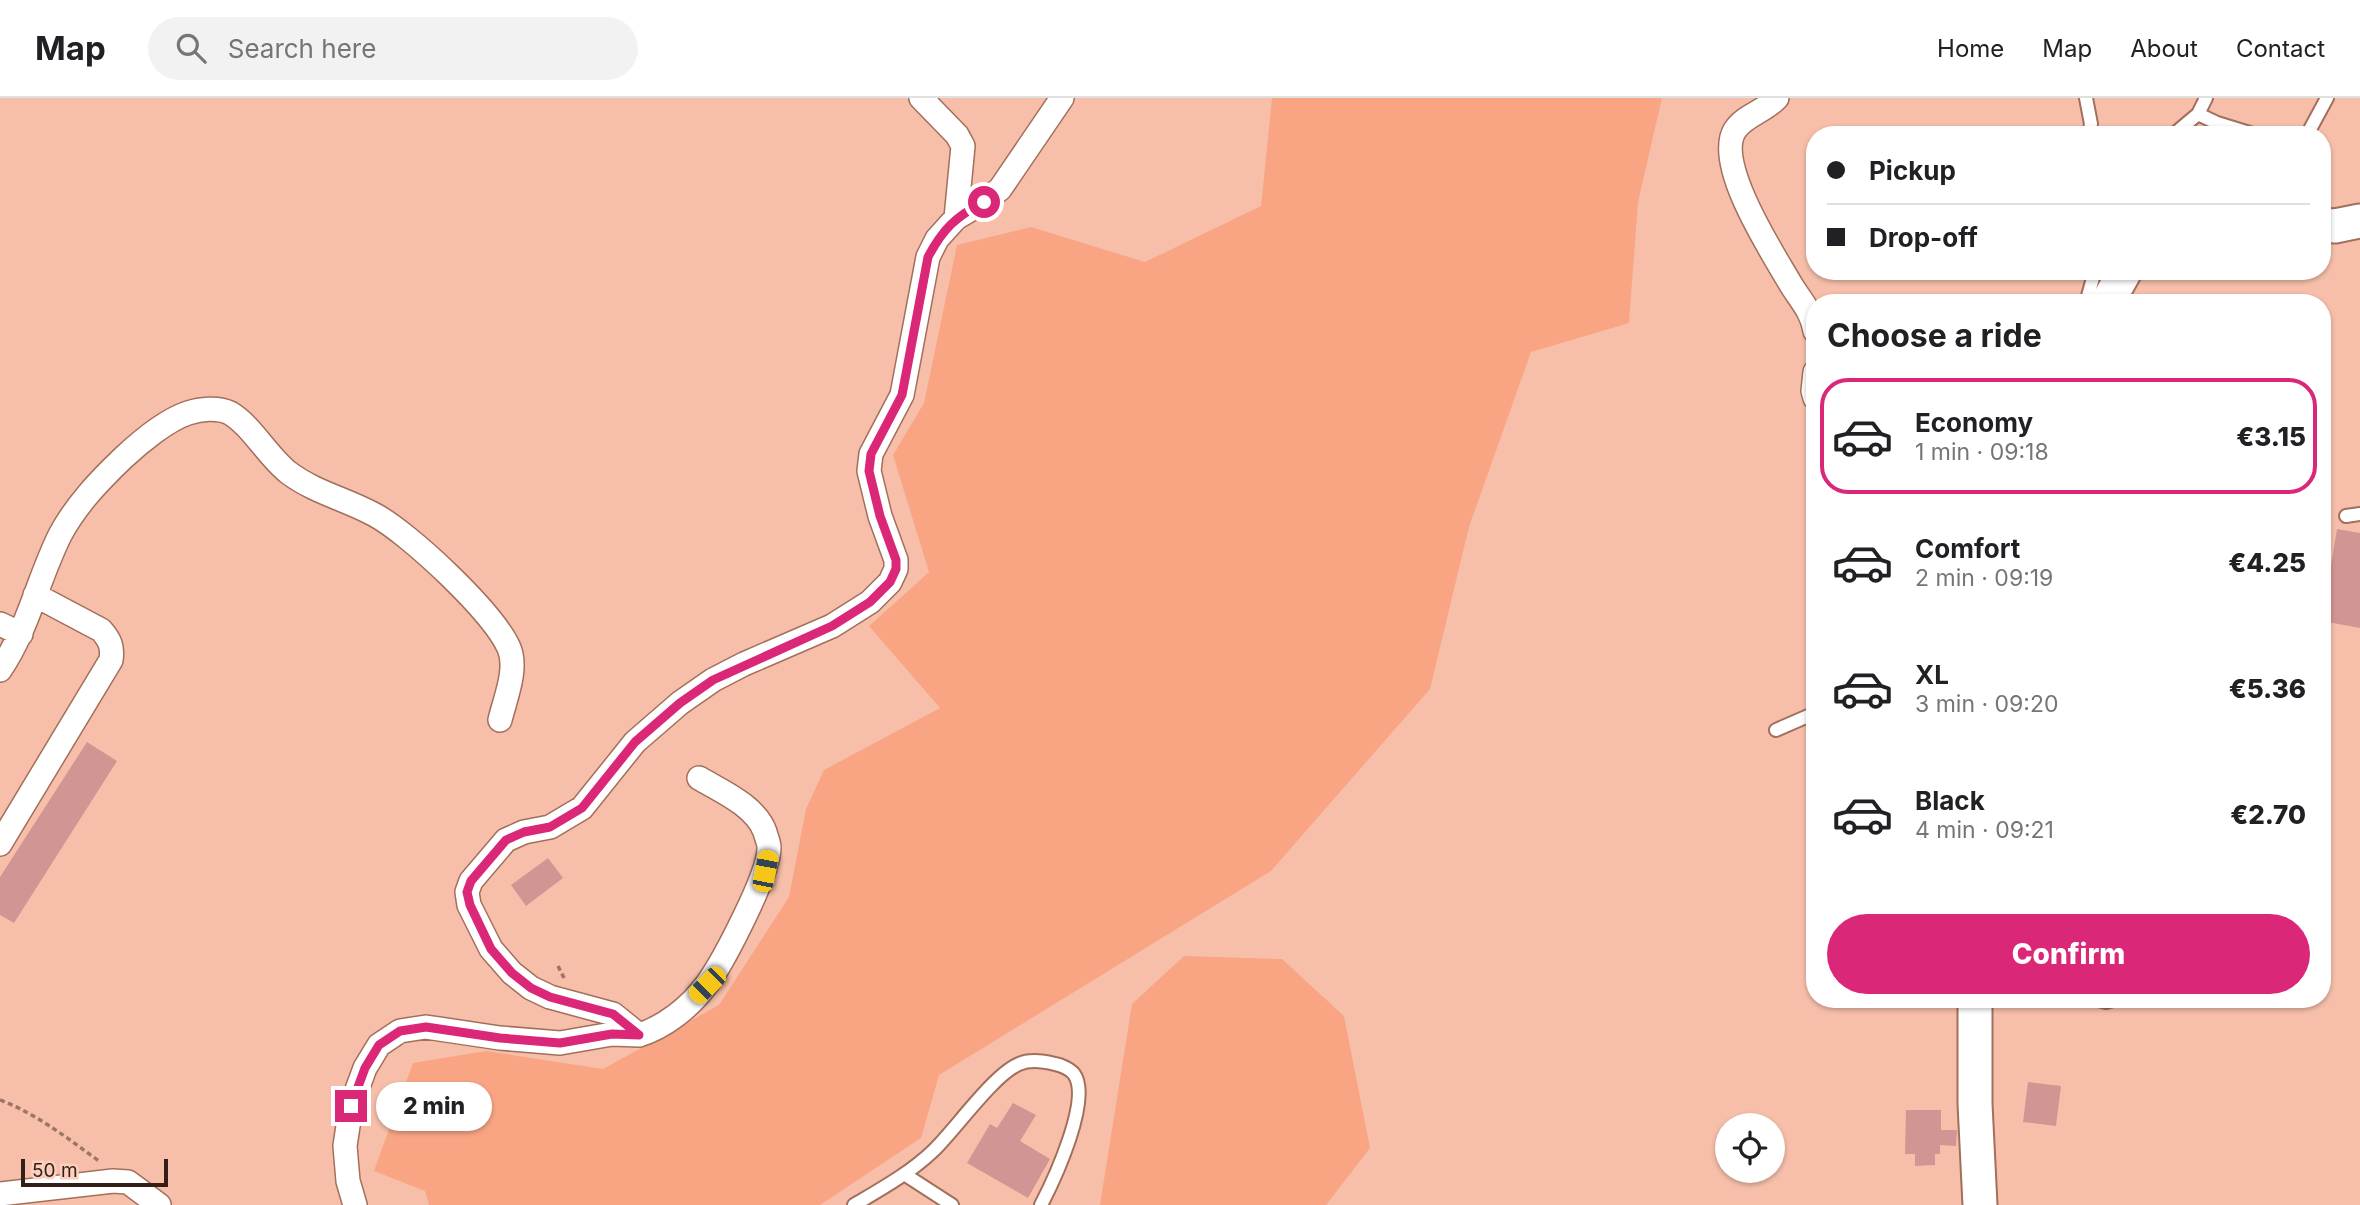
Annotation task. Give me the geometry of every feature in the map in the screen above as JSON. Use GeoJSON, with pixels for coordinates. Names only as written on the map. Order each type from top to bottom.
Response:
{"type":"FeatureCollection","features":[{"type":"Feature","properties":{"kind":"main road"},"geometry":{"type":"LineString","coordinates":[[2331,226],[2360,221]]}},
{"type":"Feature","properties":{"kind":"main road"},"geometry":{"type":"LineString","coordinates":[[1975,1008],[1975,1104],[1980,1205]]}},
{"type":"Feature","properties":{"kind":"street"},"geometry":{"type":"LineString","coordinates":[[921,98],[957,135],[963,146],[956,218]]}},
{"type":"Feature","properties":{"kind":"street"},"geometry":{"type":"LineString","coordinates":[[639,1035],[613,1014],[550,997],[531,988],[512,973],[491,949],[470,905],[467,892],[471,881],[506,840],[524,832],[550,827],[582,808],[635,742],[680,703],[734,669],[832,626],[870,602],[890,582],[896,569],[896,560],[880,516],[869,471],[871,454],[902,395],[928,257],[937,239],[956,218],[984,202],[1000,188],[1062,98]]}},
{"type":"Feature","properties":{"kind":"street"},"geometry":{"type":"LineString","coordinates":[[1777,98],[1765,111],[1743,121],[1733,133],[1729,148],[1739,190],[1806,306]]}},
{"type":"Feature","properties":{"kind":"street"},"geometry":{"type":"LineString","coordinates":[[0,670],[21,634],[60,536],[79,503],[140,442],[186,414],[208,409],[229,413],[288,472],[312,489],[374,514],[401,531],[484,612],[509,649],[511,673],[500,720]]}},
{"type":"Feature","properties":{"kind":"street"},"geometry":{"type":"LineString","coordinates":[[0,844],[111,660],[113,648],[101,630],[35,595]]}},
{"type":"Feature","properties":{"kind":"street"},"geometry":{"type":"LineString","coordinates":[[0,624],[21,634]]}},
{"type":"Feature","properties":{"kind":"street"},"geometry":{"type":"LineString","coordinates":[[355,1205],[348,1181],[345,1146],[351,1106],[365,1068],[379,1045],[400,1031],[426,1027],[500,1038],[560,1043],[612,1034],[639,1035],[658,1029],[707,985],[765,871],[769,847],[764,828],[754,814],[699,778]]}},
{"type":"Feature","properties":{"kind":"street"},"geometry":{"type":"LineString","coordinates":[[0,1194],[113,1181],[128,1182],[159,1205]]}},
{"type":"Feature","properties":{"kind":"lane"},"geometry":{"type":"LineString","coordinates":[[2086,98],[2091,126]]}},
{"type":"Feature","properties":{"kind":"lane"},"geometry":{"type":"LineString","coordinates":[[2184,126],[2198,114],[2206,98]]}},
{"type":"Feature","properties":{"kind":"lane"},"geometry":{"type":"LineString","coordinates":[[2312,126],[2327,98]]}},
{"type":"Feature","properties":{"kind":"lane"},"geometry":{"type":"LineString","coordinates":[[2198,114],[2227,126]]}},
{"type":"Feature","properties":{"kind":"lane"},"geometry":{"type":"LineString","coordinates":[[2346,516],[2360,513]]}},
{"type":"Feature","properties":{"kind":"lane"},"geometry":{"type":"LineString","coordinates":[[1776,730],[1806,717]]}},
{"type":"Feature","properties":{"kind":"lane"},"geometry":{"type":"LineString","coordinates":[[854,1205],[904,1174],[932,1152],[1002,1076],[1019,1064],[1041,1060],[1063,1066],[1074,1074],[1079,1092],[1068,1146],[1041,1205]]}},
{"type":"Feature","properties":{"kind":"lane"},"geometry":{"type":"LineString","coordinates":[[904,1174],[952,1205]]}},
{"type":"Feature","properties":{"kind":"path"},"geometry":{"type":"LineString","coordinates":[[0,1100],[19,1107],[45,1123],[128,1182]]}},
{"type":"Feature","properties":{"kind":"shaded area"},"geometry":{"type":"Polygon","coordinates":[[[1272,98],[1662,98],[1638,202],[1629,323],[1531,352],[1469,527],[1430,689],[1271,871],[939,1075],[921,1138],[820,1205],[429,1205],[425,1191],[374,1171],[413,1063],[486,1051],[603,1069],[719,1005],[789,897],[806,809],[824,770],[940,708],[869,626],[929,572],[893,455],[924,403],[957,245],[1031,227],[1145,262],[1261,206],[1272,98]]]}},
{"type":"Feature","properties":{"kind":"shaded area"},"geometry":{"type":"Polygon","coordinates":[[[1184,956],[1282,959],[1344,1016],[1370,1148],[1326,1205],[1100,1205],[1132,1004],[1184,956]]]}},
{"type":"Feature","properties":{"kind":"building"},"geometry":{"type":"Polygon","coordinates":[[[2337,529],[2360,533],[2360,628],[2331,623],[2331,566],[2337,529]]]}},
{"type":"Feature","properties":{"kind":"building"},"geometry":{"type":"Polygon","coordinates":[[[87,742],[117,761],[14,923],[0,915],[0,877],[87,742]]]}},
{"type":"Feature","properties":{"kind":"building"},"geometry":{"type":"Polygon","coordinates":[[[548,858],[563,878],[526,906],[511,885],[548,858]]]}},
{"type":"Feature","properties":{"kind":"building"},"geometry":{"type":"Polygon","coordinates":[[[2028,1082],[2061,1086],[2056,1126],[2023,1122],[2028,1082]]]}},
{"type":"Feature","properties":{"kind":"building"},"geometry":{"type":"Polygon","coordinates":[[[1013,1103],[1036,1115],[1020,1141],[1050,1159],[1028,1198],[967,1163],[990,1124],[997,1128],[1013,1103]]]}},
{"type":"Feature","properties":{"kind":"building"},"geometry":{"type":"Polygon","coordinates":[[[1906,1110],[1941,1110],[1941,1130],[1957,1130],[1956,1146],[1940,1145],[1940,1154],[1935,1154],[1935,1165],[1915,1166],[1915,1154],[1905,1154],[1906,1110]]]}},
{"type":"Feature","properties":{"kind":"route"},"geometry":{"type":"LineString","coordinates":[[351,1106],[365,1068],[379,1045],[400,1031],[426,1027],[500,1038],[560,1043],[612,1034],[639,1035],[613,1014],[550,997],[531,988],[512,973],[491,949],[470,905],[467,892],[471,881],[506,840],[524,832],[550,827],[582,808],[635,742],[680,703],[713,680],[744,664],[832,626],[870,602],[890,582],[896,569],[896,560],[880,516],[869,471],[871,454],[902,395],[928,257],[937,239],[956,218],[984,202]]}}]}
